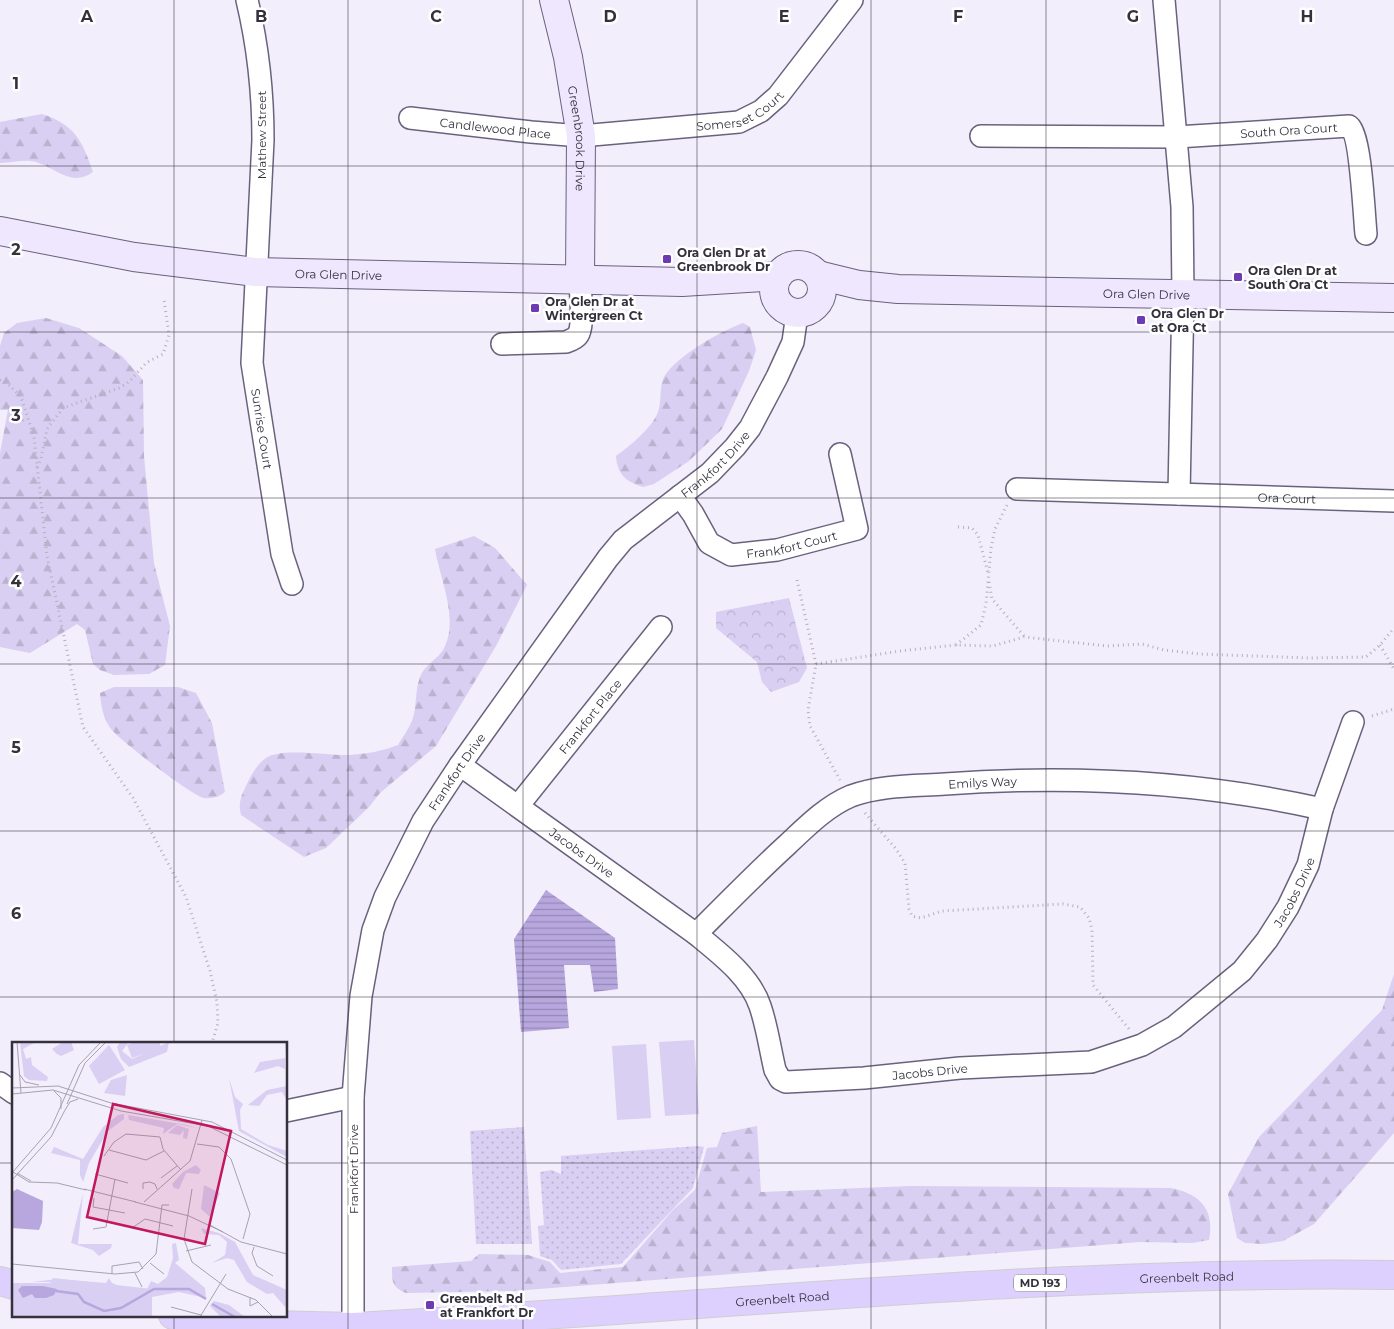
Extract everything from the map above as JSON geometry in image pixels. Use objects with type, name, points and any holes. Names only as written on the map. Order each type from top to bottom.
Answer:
[{"type":"main road","name":"Greenbelt Road","points":[[182,1316],[268,1325],[353,1328],[905,1289],[1233,1274],[1394,1274]]},
{"type":"street","name":"Mathew Street","points":[[247,0],[260,68],[263,106],[256,272]]},
{"type":"street","name":"Greenbrook Drive","points":[[554,0],[568,57],[581,136],[580,280]]},
{"type":"street","name":"Somerset Court","points":[[581,136],[706,126],[739,122],[751,116],[778,96],[852,0]]},
{"type":"street","points":[[1164,0],[1181,178],[1183,295],[1179,494]]},
{"type":"street","name":"Candlewood Place","points":[[410,118],[581,136]]},
{"type":"street","name":"South Ora Court","points":[[981,136],[1177,138],[1349,126],[1355,132],[1358,147],[1366,234]]},
{"type":"street","name":"Ora Glen Drive","points":[[0,231],[134,258],[256,272],[682,282],[783,296],[783,270],[798,265],[813,270],[819,288],[858,285],[898,290],[1394,298]]},
{"type":"street","name":"Sunrise Court","points":[[256,272],[252,363],[282,554],[292,584]]},
{"type":"street","points":[[502,344],[566,342],[575,339],[579,333],[580,323],[580,280]]},
{"type":"street","points":[[783,296],[811,310],[819,288]]},
{"type":"street","name":"Frankfort Drive","points":[[353,1328],[353,1098],[361,996],[373,930],[385,897],[405,852],[460,765],[608,558],[623,540],[710,473],[750,428],[793,342],[783,296]]},
{"type":"street","name":"Frankfort Court","points":[[680,496],[693,514],[709,543],[717,549],[731,555],[777,550],[856,529],[840,454]]},
{"type":"street","name":"Ora Court","points":[[1017,489],[1394,501]]},
{"type":"street","name":"Frankfort Place","points":[[518,806],[661,627]]},
{"type":"street","name":"Jacobs Drive","points":[[460,765],[696,934],[722,955],[751,988],[759,1004],[775,1070],[780,1079],[786,1082],[864,1078],[960,1068],[1091,1062],[1142,1045],[1174,1027],[1242,971],[1268,940],[1288,907],[1308,865],[1322,808],[1353,722]]},
{"type":"street","name":"Emilys Way","points":[[696,934],[809,824],[850,797],[875,789],[988,781],[1092,781],[1182,786],[1245,793],[1322,808]]},
{"type":"street","points":[[0,1084],[12,1092]]},
{"type":"street","points":[[288,1111],[353,1098]]},
{"type":"path","points":[[36,467],[41,459],[47,429],[63,408],[119,388],[129,382],[146,363],[163,354],[169,335],[164,300]]},
{"type":"path","points":[[0,380],[8,384],[21,397],[34,437],[47,556],[83,726],[133,798],[186,897],[210,971],[217,1002],[218,1023],[212,1042]]},
{"type":"path","points":[[956,645],[981,625],[986,604],[995,529],[1017,489]]},
{"type":"path","points":[[958,527],[972,528],[978,535],[992,599],[1024,636]]},
{"type":"path","points":[[797,580],[816,664],[808,710],[810,726],[850,797],[896,848],[905,863],[909,909],[912,916],[921,918],[942,910],[1063,904],[1080,907],[1089,918],[1092,930],[1093,985],[1142,1045]]},
{"type":"path","points":[[816,664],[900,651],[956,645],[993,646],[1024,636],[1107,646],[1142,644],[1164,650],[1199,654],[1310,658],[1366,657],[1380,645],[1394,628]]},
{"type":"path","points":[[1380,645],[1393,667]]},
{"type":"green space","points":[[42,114],[62,123],[76,135],[81,142],[93,172],[85,177],[77,178],[69,177],[31,161],[0,163],[0,122]]},
{"type":"green space","points":[[46,318],[79,328],[122,356],[143,380],[144,456],[154,563],[170,626],[165,665],[149,674],[114,675],[100,670],[93,664],[85,630],[77,624],[30,653],[0,647],[0,453],[8,410],[0,410],[0,346],[4,333],[17,323]]},
{"type":"green space","points":[[743,323],[750,327],[756,350],[749,371],[722,429],[689,461],[654,484],[643,487],[627,480],[618,468],[616,456],[640,436],[655,418],[659,408],[664,377],[688,353],[723,332]]},
{"type":"green space","points":[[474,536],[495,548],[527,585],[496,646],[436,746],[380,793],[369,807],[326,848],[304,857],[241,815],[240,804],[244,790],[254,771],[266,758],[294,752],[355,755],[380,751],[398,745],[413,718],[420,678],[424,670],[443,650],[448,638],[450,626],[449,613],[435,549]]},
{"type":"green space","points":[[789,598],[807,668],[799,682],[771,692],[762,682],[757,662],[716,628],[716,612]]},
{"type":"green space","points":[[114,687],[178,687],[196,693],[212,723],[225,792],[210,798],[197,795],[157,767],[117,735],[108,725],[104,716],[100,693]]},
{"type":"green space","points":[[1394,974],[1394,1133],[1314,1224],[1283,1241],[1264,1244],[1245,1243],[1237,1238],[1228,1194],[1259,1137],[1382,1010]]},
{"type":"green space","points":[[694,1040],[699,1114],[665,1116],[659,1042]]},
{"type":"green space","points":[[646,1044],[651,1118],[617,1120],[612,1046]]},
{"type":"green space","points":[[757,1126],[761,1192],[910,1186],[1171,1188],[1190,1194],[1203,1205],[1210,1220],[1209,1240],[1192,1243],[1140,1242],[513,1291],[406,1293],[395,1286],[392,1277],[392,1267],[471,1261],[479,1254],[528,1255],[550,1262],[560,1273],[623,1267],[673,1210],[695,1190],[707,1148],[717,1147],[722,1133]]},
{"type":"green space","points":[[524,1127],[532,1244],[476,1244],[470,1131]]},
{"type":"green space","points":[[704,1147],[693,1188],[621,1264],[561,1270],[552,1260],[540,1256],[538,1226],[544,1225],[540,1172],[552,1170],[561,1174],[561,1156]]},
{"type":"shaded area","points":[[546,890],[615,938],[618,989],[594,992],[590,965],[564,965],[569,1028],[521,1032],[514,939]]},
{"type":"place","name":"Ora Glen Dr at Greenbrook Dr","points":[[667,259]]},
{"type":"place","name":"Ora Glen Dr at South Ora Ct","points":[[1238,277]]},
{"type":"place","name":"Ora Glen Dr at Wintergreen Ct","points":[[535,308]]},
{"type":"place","name":"Ora Glen Dr at Ora Ct","points":[[1141,320]]},
{"type":"place","name":"Greenbelt Rd at Frankfort Dr","points":[[430,1305]]}]
